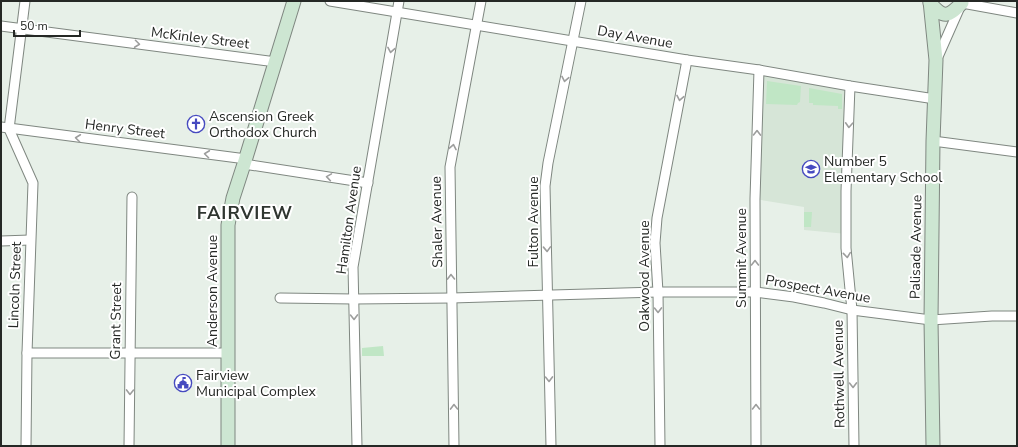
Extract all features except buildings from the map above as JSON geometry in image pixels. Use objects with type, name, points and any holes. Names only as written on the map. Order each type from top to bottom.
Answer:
[{"type":"main road","name":"Anderson Avenue","points":[[228,446],[228,225],[233,198],[294,1]]},
{"type":"main road","points":[[930,2],[939,13],[943,14],[952,13],[963,2]]},
{"type":"main road","name":"Palisade Avenue","points":[[930,2],[936,60],[933,141],[931,320],[933,446]]},
{"type":"street","points":[[5,128],[22,29],[25,1]]},
{"type":"street","name":"Day Avenue","points":[[330,1],[935,99]]},
{"type":"street","name":"Hamilton Avenue","points":[[357,446],[353,267],[399,1]]},
{"type":"street","name":"Shaler Avenue","points":[[454,446],[450,167],[481,1]]},
{"type":"street","name":"Fulton Avenue","points":[[550,446],[545,186],[548,163],[581,1]]},
{"type":"street","points":[[936,60],[963,2],[1017,12]]},
{"type":"street","name":"McKinley Street","points":[[1,26],[276,62]]},
{"type":"street","name":"Oakwood Avenue","points":[[660,446],[658,292],[655,242],[657,218],[687,60]]},
{"type":"street","name":"Summit Avenue","points":[[756,446],[754,199],[759,70]]},
{"type":"street","name":"Rothwell Avenue","points":[[850,86],[846,191],[846,248],[852,310],[854,446]]},
{"type":"street","name":"Henry Street","points":[[5,128],[245,162],[368,183]]},
{"type":"street","name":"Lincoln Street","points":[[5,128],[33,183],[30,240],[26,446]]},
{"type":"street","points":[[933,141],[1017,152]]},
{"type":"street","name":"Grant Street","points":[[129,446],[132,197]]},
{"type":"street","points":[[1,241],[30,240]]},
{"type":"street","name":"Prospect Avenue","points":[[280,298],[452,298],[548,294],[755,292],[794,297],[852,310],[931,320],[1017,316]]},
{"type":"street","points":[[27,353],[228,353]]},
{"type":"shaded area","points":[[759,70],[850,86],[847,234],[804,230],[804,207],[755,199]]},
{"type":"green space","points":[[767,81],[801,86],[800,102],[797,105],[766,104]]},
{"type":"green space","points":[[809,88],[842,94],[842,109],[838,109],[838,106],[813,105],[813,103],[809,103]]},
{"type":"green space","points":[[804,212],[812,212],[811,227],[804,227]]},
{"type":"green space","points":[[383,346],[384,356],[362,356],[362,348]]},
{"type":"place","name":"Ascension Greek Orthodox Church","points":[[196,124]]},
{"type":"place","name":"Number 5 Elementary School","points":[[811,169]]},
{"type":"place","name":"Fairview Municipal Complex","points":[[183,383]]},
{"type":"district","name":"FAIRVIEW","points":[[245,213]]}]
